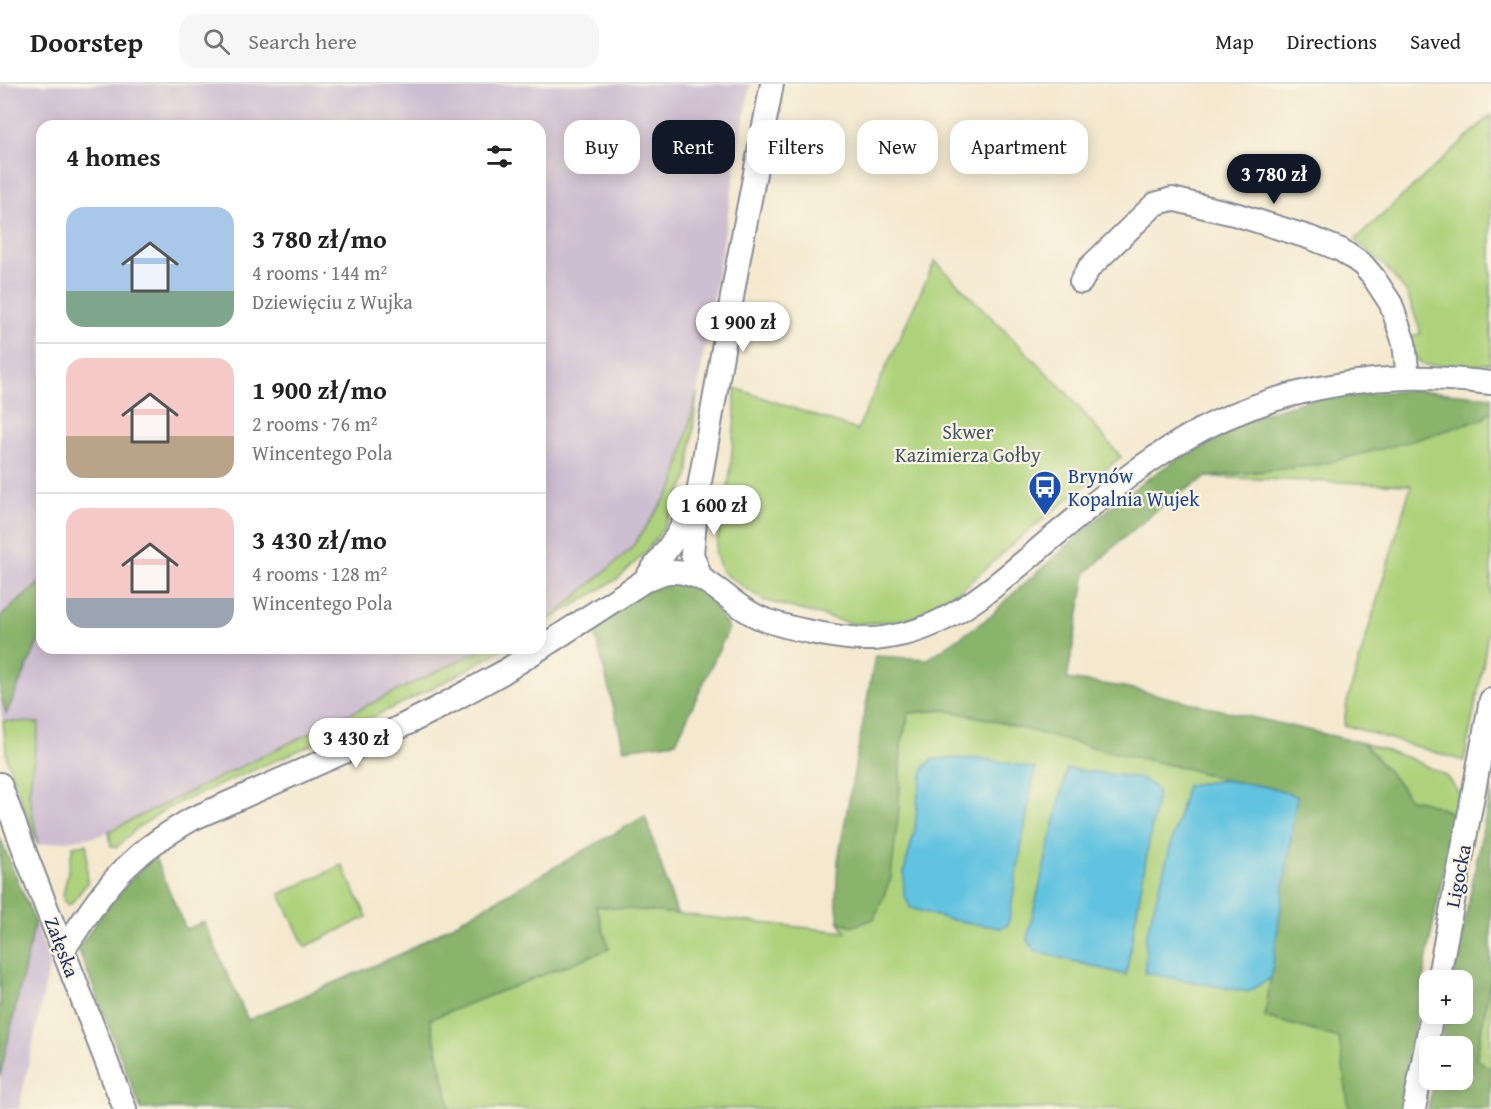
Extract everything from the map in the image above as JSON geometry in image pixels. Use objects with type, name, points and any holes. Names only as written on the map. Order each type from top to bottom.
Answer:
[{"type":"street","points":[[701,578],[692,554],[697,499],[772,84]]},
{"type":"street","points":[[1081,282],[1089,268],[1155,204],[1172,200],[1238,215],[1341,250],[1363,265],[1391,304],[1404,343],[1408,377]]},
{"type":"street","points":[[546,645],[644,581],[668,572],[687,573],[701,578],[744,610],[758,617],[800,629],[869,639],[908,633],[940,620],[991,588],[1146,464],[1181,441],[1244,410],[1313,390],[1362,381],[1408,377],[1491,383]]},
{"type":"street","points":[[644,581],[676,537],[697,499]]},
{"type":"street","points":[[63,950],[113,882],[162,836],[192,819],[394,730],[502,674],[533,654]]},
{"type":"street","name":"Ligocka","points":[[1440,970],[1491,700]]},
{"type":"street","name":"Załęska","points":[[0,784],[125,1109]]},
{"type":"street","points":[[1414,1109],[1430,1024]]},
{"type":"shaded area","points":[[0,84],[750,84],[735,171],[735,120],[652,120],[652,174],[735,174],[697,393],[674,486],[630,550],[554,615],[546,618],[546,120],[36,120],[36,654],[473,654],[101,835],[38,845],[29,793],[39,723],[3,721],[0,711]]},
{"type":"shaded area","points":[[35,922],[50,963],[19,1109],[0,1109],[0,1076]]},
{"type":"green space","points":[[1491,115],[1491,363],[1470,366],[1425,365],[1415,357],[1411,346],[1409,337],[1421,333],[1407,293],[1385,266],[1355,240]]},
{"type":"green space","name":"Skwer Kazimierza Gołby","points":[[935,261],[1065,391],[1121,457],[1021,537],[965,587],[909,620],[854,624],[763,600],[722,572],[715,553],[730,474],[735,388],[857,430]]},
{"type":"green space","points":[[1413,390],[1491,397],[1491,411],[1483,419],[1412,441],[1318,465],[1207,477],[1170,499],[1086,573],[1067,679],[1124,687],[1363,743],[1400,785],[1409,799],[1422,801],[1455,814],[1425,970],[1419,970],[1419,1004],[1401,1109],[1349,1109],[1339,1038],[1265,1017],[1296,796],[1267,787],[1225,780],[1189,769],[1111,752],[983,718],[945,710],[909,713],[901,744],[899,807],[891,878],[874,919],[854,926],[839,922],[836,899],[838,860],[875,656],[928,659],[991,616],[1111,507],[1201,443],[1270,411],[1321,397]]},
{"type":"green space","points":[[697,393],[688,477],[663,529],[646,552],[619,578],[546,622],[546,618],[554,615],[630,550],[674,486]]},
{"type":"green space","points":[[1491,411],[1491,610],[1483,666],[1464,761],[1344,725],[1347,702],[1411,485],[1207,477],[1318,465],[1483,419]]},
{"type":"green space","points":[[681,582],[705,593],[729,628],[676,742],[624,749],[594,630],[647,586]]},
{"type":"green space","points":[[36,586],[36,646],[6,714],[0,693],[0,617]]},
{"type":"green space","points":[[473,654],[493,654],[380,714],[166,809],[136,829],[116,848],[111,846],[109,831]]},
{"type":"green space","points":[[945,710],[1297,796],[1265,1017],[1340,1038],[1349,1109],[450,1109],[430,1019],[609,949],[595,905],[846,932],[839,922],[854,926],[895,839],[899,807],[901,744],[909,713]]},
{"type":"green space","points":[[3,721],[39,723],[29,793],[38,845],[7,760]]},
{"type":"green space","points":[[1363,743],[1409,758],[1445,775],[1459,792],[1455,814],[1422,801],[1409,799],[1400,785]]},
{"type":"green space","points":[[1491,788],[1491,977],[1476,1059],[1491,1069],[1491,1109],[1428,1109],[1432,1090],[1473,1090],[1473,1036],[1442,1036],[1445,1024],[1473,1024],[1473,970],[1455,970]]},
{"type":"green space","points":[[645,816],[677,914],[596,906],[609,949],[430,1019],[450,1109],[141,1109],[78,948],[116,895],[154,856],[186,929],[204,922],[248,1020],[403,953]]},
{"type":"green space","points":[[0,838],[35,922],[0,1076]]},
{"type":"green space","points":[[87,844],[87,883],[68,905],[63,900],[63,896],[73,846]]},
{"type":"green space","points":[[342,865],[367,917],[305,947],[280,894]]},
{"type":"green space","points":[[1491,977],[1491,1069],[1476,1059]]},
{"type":"water","points":[[978,758],[1035,768],[1008,925],[1000,928],[947,919],[911,908],[904,895],[904,871],[915,829],[918,794],[924,768],[933,759]]},
{"type":"water","points":[[1067,769],[1141,778],[1158,790],[1126,975],[1035,951],[1027,939]]},
{"type":"water","points":[[1225,780],[1267,787],[1297,796],[1271,978],[1248,992],[1145,973],[1146,936],[1187,785]]},
{"type":"place","name":"Brynów Kopalnia Wujek","points":[[1045,516]]}]
